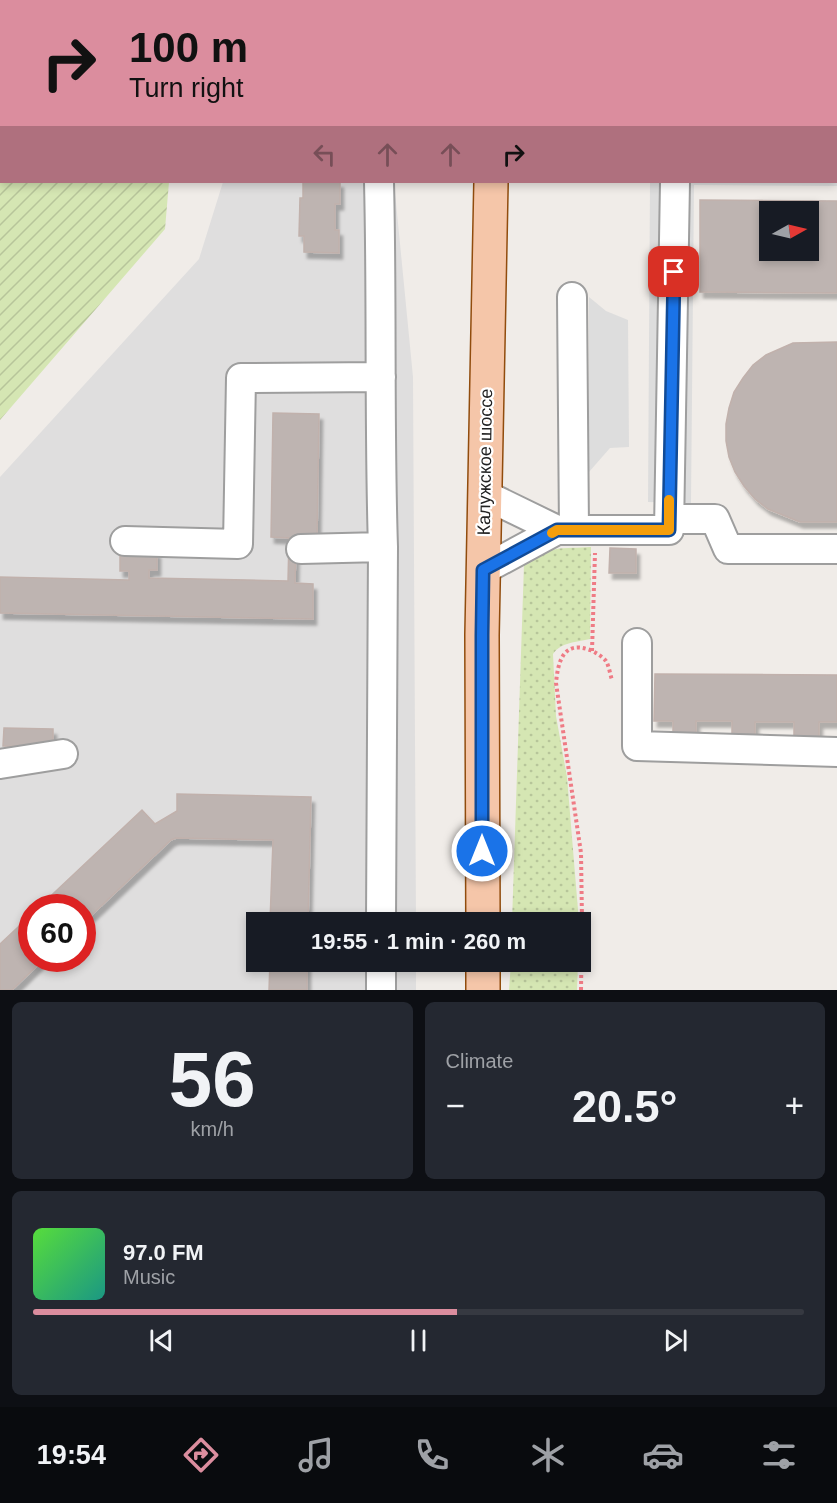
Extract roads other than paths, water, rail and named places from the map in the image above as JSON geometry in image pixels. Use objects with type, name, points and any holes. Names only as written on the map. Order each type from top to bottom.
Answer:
[{"type":"main road","name":"Калужское шоссе","points":[[483,912],[482,635],[491,183]]},
{"type":"main road","points":[[483,972],[483,990]]},
{"type":"street","points":[[379,183],[383,548],[381,912]]},
{"type":"street","points":[[485,495],[576,530],[669,530],[675,183]]},
{"type":"street","points":[[572,297],[576,530]]},
{"type":"street","points":[[125,541],[238,544],[241,378],[381,377]]},
{"type":"street","points":[[669,519],[715,519],[728,549],[837,549]]},
{"type":"street","points":[[483,570],[576,530]]},
{"type":"street","points":[[301,549],[383,548]]},
{"type":"street","points":[[637,643],[637,746],[837,752]]},
{"type":"street","points":[[0,764],[63,754]]},
{"type":"street","points":[[381,972],[381,990]]}]
